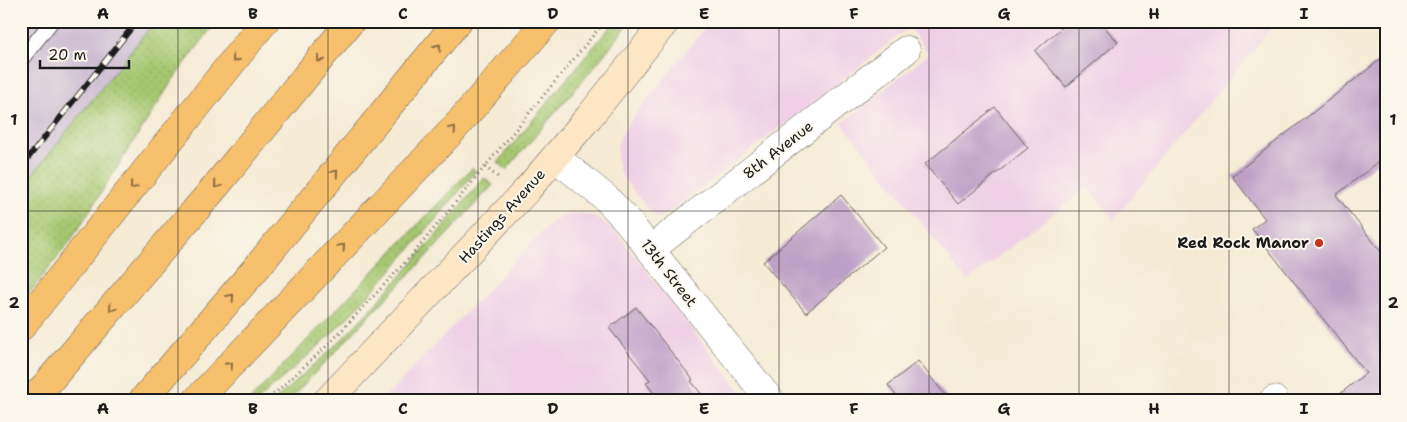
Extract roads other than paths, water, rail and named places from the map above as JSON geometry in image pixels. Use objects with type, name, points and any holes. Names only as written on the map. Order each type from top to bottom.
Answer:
[{"type":"highway","points":[[21,326],[265,21]]},
{"type":"highway","points":[[32,401],[216,186],[351,21]]},
{"type":"highway","points":[[142,401],[258,266],[458,21]]},
{"type":"highway","points":[[196,401],[452,131],[547,21]]},
{"type":"street","name":"Hastings Avenue","points":[[327,401],[488,233],[589,117],[666,21]]},
{"type":"street","name":"8th Avenue","points":[[650,249],[906,50]]},
{"type":"street","name":"13th Street","points":[[555,157],[614,206],[771,401]]},
{"type":"lane","points":[[21,60],[52,21]]},
{"type":"railway","points":[[21,167],[137,21]]},
{"type":"place","name":"Red Rock Manor","points":[[1319,243]]}]
